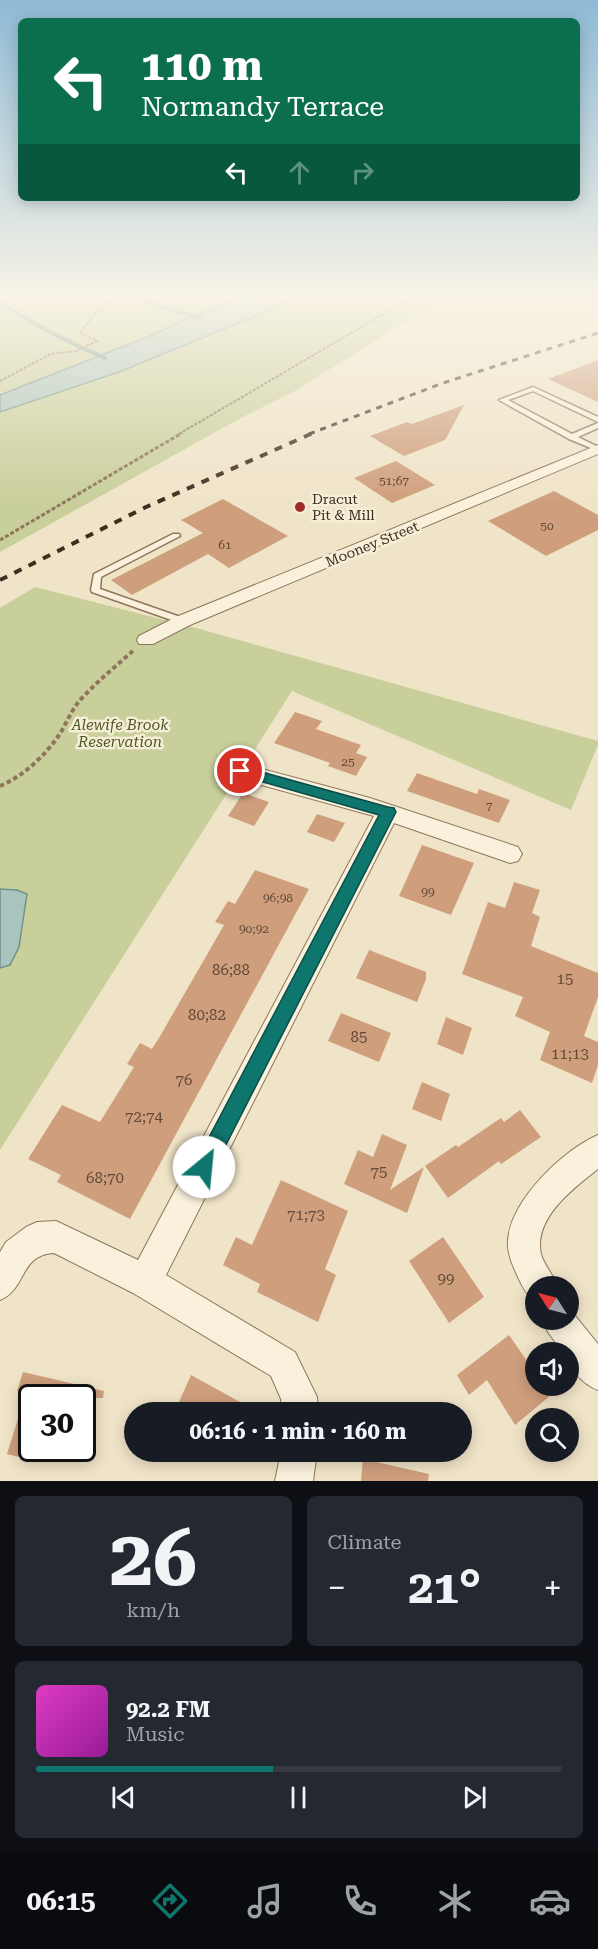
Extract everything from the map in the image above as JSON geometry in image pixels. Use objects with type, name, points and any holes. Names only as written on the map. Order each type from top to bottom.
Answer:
[{"type":"street","name":"Mooney Street","points":[[146,640],[183,621],[597,449]]},
{"type":"street","points":[[240,771],[388,812],[510,854]]},
{"type":"street","points":[[145,1281],[388,812]]},
{"type":"street","points":[[536,1276],[525,1256],[524,1240],[533,1212],[569,1171],[598,1150]]},
{"type":"street","points":[[0,1284],[17,1253],[37,1238],[56,1237],[145,1281],[283,1364],[299,1402]]},
{"type":"street","points":[[567,1330],[598,1373]]},
{"type":"street","points":[[294,1481],[297,1462]]},
{"type":"lane","points":[[597,449],[502,400],[533,389],[598,420]]},
{"type":"lane","points":[[572,437],[598,425]]},
{"type":"lane","points":[[176,536],[97,576],[94,590],[183,621]]},
{"type":"path","points":[[0,381],[32,364]]},
{"type":"path","points":[[0,540],[299,364]]},
{"type":"path","points":[[0,786],[15,780],[26,772],[60,734],[82,697],[146,640]]},
{"type":"green space","points":[[0,364],[338,364],[295,391],[239,419],[0,552]]},
{"type":"green space","name":"Alewife Brook Reservation","points":[[35,587],[196,628],[598,741],[598,745],[571,810],[292,691],[0,1150],[0,608]]},
{"type":"water","points":[[79,364],[138,364],[0,412],[0,395]]},
{"type":"water","points":[[0,889],[17,890],[27,894],[19,947],[10,965],[0,968]]},
{"type":"building","points":[[587,364],[598,364],[598,402],[548,379]]},
{"type":"building","points":[[464,405],[445,440],[404,456],[370,436],[407,422],[412,424]]},
{"type":"building","points":[[396,461],[435,485],[392,503],[354,478]]},
{"type":"building","points":[[554,491],[598,515],[598,530],[546,556],[488,521]]},
{"type":"building","points":[[223,499],[288,536],[229,568],[208,554],[132,595],[111,580],[203,533],[181,520]]},
{"type":"building","points":[[295,712],[322,721],[316,729],[361,745],[356,753],[367,757],[356,776],[328,766],[330,763],[274,743]]},
{"type":"building","points":[[417,773],[477,794],[479,789],[510,800],[499,823],[407,791]]},
{"type":"building","points":[[243,793],[269,802],[254,826],[228,816]]},
{"type":"building","points":[[317,814],[345,823],[334,842],[307,832]]},
{"type":"building","points":[[422,845],[474,863],[451,915],[399,896]]},
{"type":"building","points":[[255,870],[309,889],[130,1219],[57,1182],[61,1175],[28,1159],[62,1105],[100,1122],[134,1067],[127,1064],[140,1043],[152,1049],[224,925],[215,922],[228,901],[235,904]]},
{"type":"building","points":[[514,882],[540,890],[532,913],[540,917],[531,946],[598,973],[598,997],[584,1036],[598,1042],[598,1065],[592,1083],[540,1060],[550,1032],[515,1016],[523,997],[462,974],[488,902],[505,908]]},
{"type":"building","points":[[369,950],[426,972],[426,979],[417,1002],[356,978]]},
{"type":"building","points":[[341,1013],[391,1033],[379,1062],[328,1041]]},
{"type":"building","points":[[446,1017],[472,1028],[463,1055],[437,1044]]},
{"type":"building","points":[[422,1082],[450,1094],[441,1121],[412,1109]]},
{"type":"building","points":[[520,1110],[541,1137],[501,1164],[499,1161],[448,1198],[425,1166],[501,1118],[504,1122]]},
{"type":"building","points":[[382,1134],[407,1145],[390,1190],[424,1167],[407,1213],[344,1184],[358,1150],[373,1157]]},
{"type":"building","points":[[281,1180],[348,1211],[325,1269],[336,1275],[318,1322],[257,1292],[260,1284],[223,1265],[236,1237],[252,1245]]},
{"type":"building","points":[[443,1237],[484,1297],[449,1323],[409,1261]]},
{"type":"building","points":[[509,1335],[525,1358],[525,1396],[550,1396],[535,1408],[525,1408],[525,1417],[515,1425],[487,1380],[469,1395],[457,1375]]},
{"type":"building","points":[[23,1372],[74,1384],[19,1384]]},
{"type":"building","points":[[191,1375],[240,1402],[179,1402]]},
{"type":"building","points":[[96,1389],[104,1391],[103,1398],[96,1398]]},
{"type":"building","points":[[18,1419],[18,1457],[7,1454]]},
{"type":"building","points":[[363,1462],[376,1462],[429,1474],[428,1481],[361,1481]]},
{"type":"railway","points":[[309,434],[443,383],[502,364]]},
{"type":"railway","points":[[0,580],[146,507],[313,433]]},
{"type":"place","name":"Dracut Pit & Mill","points":[[300,507]]},
{"type":"route","points":[[204,1167],[388,812],[240,771]]}]
